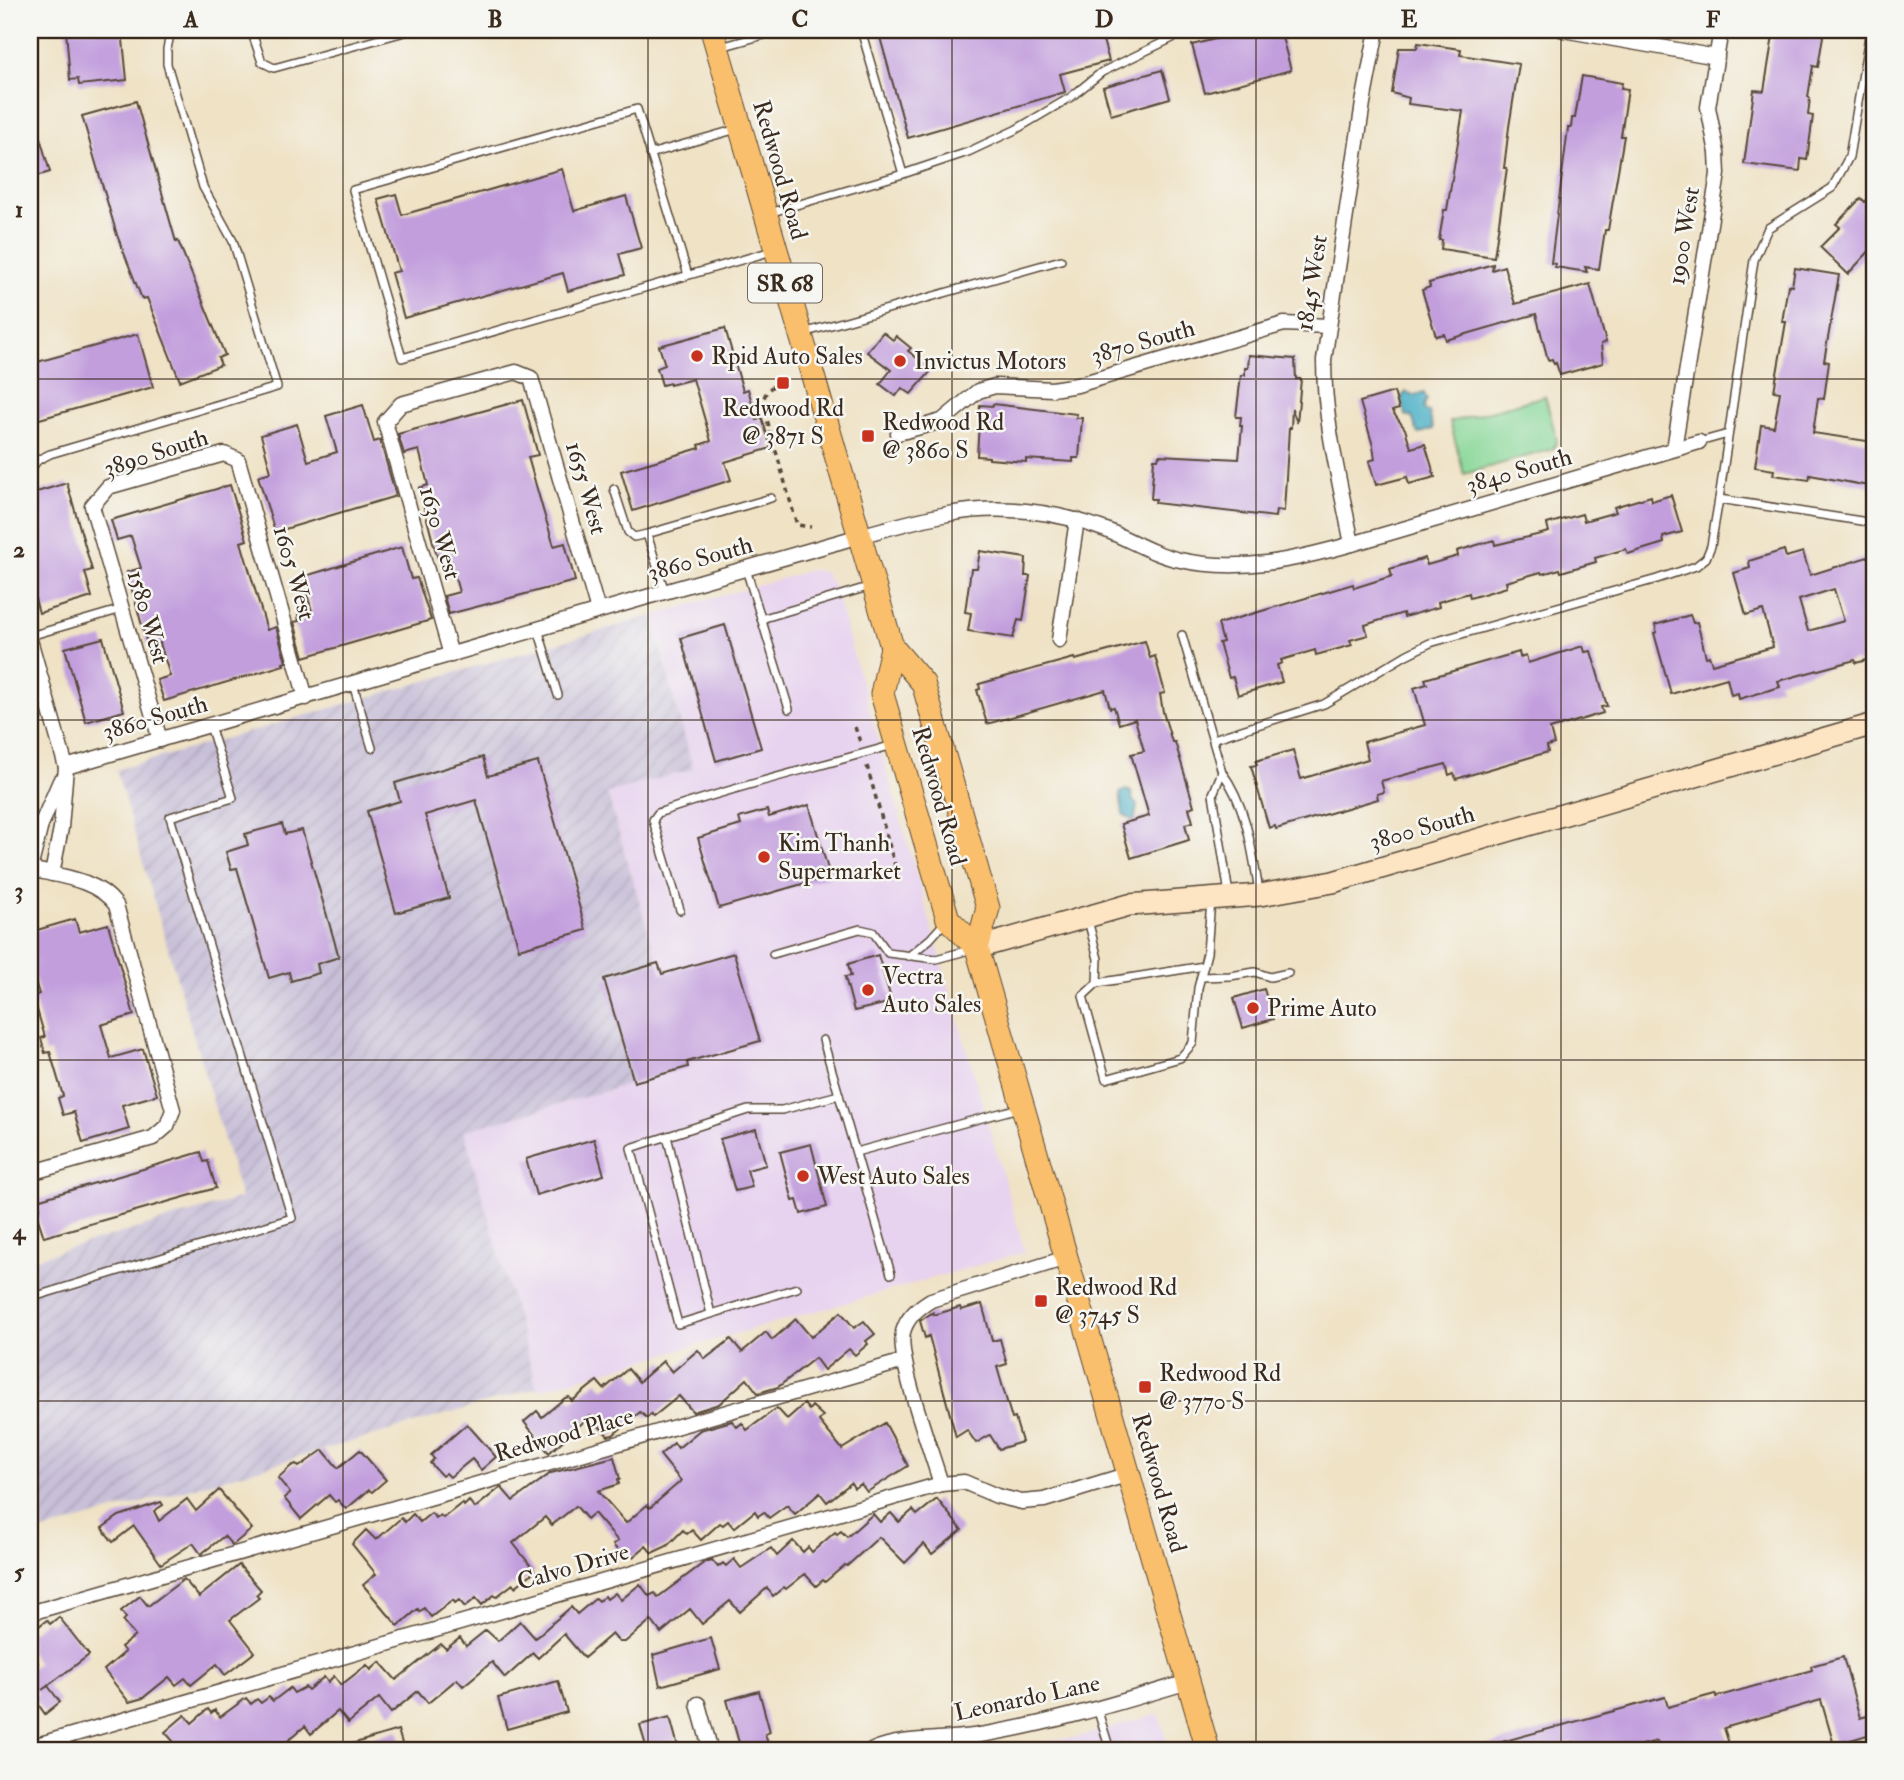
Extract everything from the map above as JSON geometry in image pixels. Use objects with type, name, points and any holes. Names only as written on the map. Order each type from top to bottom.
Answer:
[{"type":"main road","name":"Redwood Road","points":[[714,39],[891,647],[923,683],[988,908],[977,948]]},
{"type":"main road","name":"Redwood Road","points":[[891,647],[882,694],[948,919],[977,948],[1208,1750]]},
{"type":"street","name":"1845 West","points":[[1352,544],[1329,431],[1324,397],[1324,360],[1363,103],[1377,30]]},
{"type":"street","points":[[1563,30],[1717,57]]},
{"type":"street","name":"1900 West","points":[[1674,449],[1718,174],[1717,153],[1708,107],[1721,30]]},
{"type":"street","name":"3870 South","points":[[898,433],[942,421],[978,391],[995,386],[1032,389],[1065,387],[1284,324],[1328,326]]},
{"type":"street","name":"1655 West","points":[[385,422],[401,404],[516,372],[531,378],[598,611]]},
{"type":"street","name":"1630 West","points":[[385,422],[451,655]]},
{"type":"street","name":"3840 South","points":[[1352,544],[1699,442]]},
{"type":"street","name":"3890 South","points":[[92,506],[108,488],[224,454],[238,460]]},
{"type":"street","name":"1605 West","points":[[238,460],[306,698]]},
{"type":"street","name":"1580 West","points":[[92,506],[160,740]]},
{"type":"street","name":"3860 South","points":[[66,767],[598,611],[950,513],[996,509],[1042,513],[1077,520],[1179,560],[1219,565],[1258,566],[1352,544]]},
{"type":"street","points":[[1059,640],[1077,520]]},
{"type":"street","points":[[30,638],[36,687],[66,767],[61,828],[52,874]]},
{"type":"street","name":"3800 South","points":[[977,948],[1129,905],[1260,895],[1333,882],[1874,724]]},
{"type":"street","points":[[30,1173],[153,1138],[161,1133],[172,1118],[172,1101],[116,905],[108,894],[98,887],[30,869],[41,825],[66,767]]},
{"type":"street","points":[[941,1484],[904,1362],[903,1334],[908,1320],[918,1308],[954,1292],[1066,1258]]},
{"type":"street","name":"Redwood Place","points":[[30,1613],[904,1362]]},
{"type":"street","name":"Calvo Drive","points":[[30,1747],[941,1484],[964,1482],[996,1496],[1022,1502],[1044,1500],[1129,1474]]},
{"type":"street","name":"Leonardo Lane","points":[[873,1750],[888,1744],[973,1736],[1097,1708],[1188,1682]]},
{"type":"street","points":[[698,1704],[709,1744],[708,1750]]},
{"type":"lane","points":[[30,470],[38,460],[50,454],[276,387],[233,241],[203,187],[167,64],[171,30]]},
{"type":"lane","points":[[251,30],[262,62],[274,68],[394,32],[412,30]]},
{"type":"lane","points":[[714,39],[781,30]]},
{"type":"lane","points":[[860,30],[903,174]]},
{"type":"lane","points":[[765,215],[968,152],[1015,130],[1072,97],[1102,72],[1189,30]]},
{"type":"lane","points":[[1213,739],[1324,704],[1406,654],[1430,643],[1644,583],[1696,566],[1706,558],[1711,546],[1719,499],[1754,260],[1768,228],[1832,188],[1849,157],[1870,30]]},
{"type":"lane","points":[[688,275],[637,109],[353,190],[402,358],[776,250]]},
{"type":"lane","points":[[650,154],[740,128]]},
{"type":"lane","points":[[800,334],[1061,260]]},
{"type":"lane","points":[[1699,442],[1728,434]]},
{"type":"lane","points":[[614,489],[628,532],[634,537],[771,498]]},
{"type":"lane","points":[[1719,499],[1874,523]]},
{"type":"lane","points":[[647,534],[665,592]]},
{"type":"lane","points":[[746,569],[789,709]]},
{"type":"lane","points":[[761,619],[873,586]]},
{"type":"lane","points":[[30,638],[122,609]]},
{"type":"lane","points":[[538,629],[558,695]]},
{"type":"lane","points":[[1182,635],[1223,772],[1234,788],[1250,835],[1260,895]]},
{"type":"lane","points":[[353,684],[372,748]]},
{"type":"lane","points":[[30,1298],[292,1219],[170,817],[233,798],[210,725]]},
{"type":"lane","points":[[680,910],[653,820],[658,813],[721,791],[897,744]]},
{"type":"lane","points":[[1204,966],[1097,982],[1083,996],[1106,1079],[1181,1058],[1193,1043],[1201,976],[1204,966],[1220,899],[1213,794],[1223,772]]},
{"type":"lane","points":[[1087,917],[1098,958],[1097,982]]},
{"type":"lane","points":[[909,956],[930,939],[948,919]]},
{"type":"lane","points":[[773,954],[860,929],[873,932],[888,953],[936,959],[977,948]]},
{"type":"lane","points":[[1201,976],[1230,976],[1255,972],[1270,977],[1288,973]]},
{"type":"lane","points":[[823,1040],[891,1274]]},
{"type":"lane","points":[[797,1288],[678,1324],[631,1148],[748,1110],[782,1110],[839,1095]]},
{"type":"lane","points":[[856,1152],[1023,1107]]},
{"type":"lane","points":[[667,1136],[711,1314]]},
{"type":"lane","points":[[1097,1708],[1109,1750]]},
{"type":"path","points":[[773,386],[767,391],[762,402],[797,525],[811,527]]},
{"type":"path","points":[[855,727],[899,880]]},
{"type":"shaded area","points":[[811,570],[824,572],[834,587],[1025,1252],[538,1390],[464,1131],[689,1067],[607,792],[693,769],[652,616]]},
{"type":"shaded area","points":[[652,616],[693,769],[607,793],[689,1067],[464,1131],[537,1388],[30,1535],[30,1260],[241,1198],[116,770]]},
{"type":"shaded area","points":[[1159,1714],[1169,1750],[985,1750],[1079,1737]]},
{"type":"green space","points":[[1545,396],[1557,441],[1553,449],[1464,474],[1450,422]]},
{"type":"water","points":[[1406,392],[1414,396],[1424,393],[1427,400],[1425,411],[1429,412],[1433,429],[1418,434],[1412,417],[1406,416],[1401,398]]},
{"type":"water","points":[[1126,790],[1131,792],[1137,805],[1135,819],[1132,820],[1123,814],[1120,793]]},
{"type":"building","points":[[66,30],[122,30],[127,80],[79,85],[78,79],[70,80]]},
{"type":"building","points":[[878,30],[1100,30],[1109,61],[1060,74],[1065,92],[908,138]]},
{"type":"building","points":[[1250,30],[1280,30],[1291,70],[1205,93],[1192,45]]},
{"type":"building","points":[[1774,30],[1824,30],[1818,67],[1813,66],[1808,97],[1808,115],[1813,116],[1807,160],[1801,159],[1800,171],[1744,164],[1754,90],[1764,91]]},
{"type":"building","points":[[1418,43],[1461,49],[1460,55],[1519,64],[1494,257],[1441,249],[1442,240],[1439,240],[1444,210],[1447,210],[1463,111],[1408,104],[1409,98],[1392,93],[1399,48],[1417,48]]},
{"type":"building","points":[[1162,70],[1170,98],[1111,115],[1103,87]]},
{"type":"building","points":[[1582,76],[1622,83],[1621,88],[1628,89],[1621,136],[1624,136],[1608,230],[1605,230],[1599,269],[1585,267],[1587,272],[1555,267],[1555,264],[1551,263],[1568,128],[1571,128],[1572,118],[1575,118]]},
{"type":"building","points":[[136,101],[176,242],[178,241],[225,355],[218,358],[221,365],[180,381],[147,298],[142,299],[117,235],[82,116]]},
{"type":"building","points":[[34,117],[50,172],[30,178],[30,118]]},
{"type":"building","points":[[562,169],[574,211],[626,196],[641,248],[619,254],[625,275],[568,291],[563,273],[404,318],[391,273],[399,271],[378,199],[396,194],[402,215]]},
{"type":"building","points":[[1874,193],[1874,246],[1848,274],[1820,247],[1840,227],[1836,224],[1861,198],[1865,202]]},
{"type":"building","points":[[1493,264],[1492,270],[1504,266],[1515,304],[1590,284],[1606,342],[1601,344],[1603,363],[1560,375],[1556,363],[1554,364],[1552,359],[1548,360],[1536,314],[1446,340],[1444,334],[1436,336],[1422,290],[1430,287],[1429,283]]},
{"type":"building","points":[[1795,268],[1839,275],[1824,361],[1829,362],[1824,399],[1818,398],[1813,433],[1874,442],[1874,487],[1810,475],[1809,480],[1773,475],[1774,470],[1755,467],[1761,425],[1774,427],[1780,392],[1774,391],[1786,322],[1782,322],[1788,285],[1792,286]]},
{"type":"building","points":[[725,328],[743,391],[748,389],[757,420],[762,418],[771,448],[725,462],[731,480],[633,511],[621,471],[700,448],[699,445],[711,441],[693,379],[662,385],[657,368],[665,365],[659,346]]},
{"type":"building","name":"Invictus Motors","points":[[883,332],[893,340],[896,336],[911,348],[908,351],[932,370],[911,394],[902,388],[896,396],[880,384],[891,370],[867,352]]},
{"type":"building","points":[[138,334],[153,387],[36,420],[30,398],[30,364]]},
{"type":"building","points":[[1249,355],[1295,359],[1296,379],[1301,379],[1297,423],[1292,409],[1289,428],[1284,511],[1276,510],[1275,517],[1155,503],[1156,499],[1151,499],[1154,459],[1158,459],[1159,455],[1239,459],[1242,426],[1241,417],[1236,417],[1241,375],[1245,375],[1245,368],[1248,368]]},
{"type":"building","points":[[1394,392],[1399,409],[1392,411],[1405,429],[1411,448],[1425,444],[1435,477],[1409,484],[1407,477],[1376,485],[1369,461],[1375,459],[1373,446],[1360,402]]},
{"type":"building","points":[[523,400],[538,455],[528,457],[543,510],[554,546],[565,543],[575,581],[449,614],[444,596],[459,592],[449,556],[438,559],[433,542],[419,488],[428,485],[419,450],[404,454],[398,434]]},
{"type":"building","points":[[993,404],[1077,414],[1076,418],[1082,418],[1079,458],[1073,458],[1073,462],[1026,459],[1026,462],[977,456],[980,405]]},
{"type":"building","points":[[363,405],[374,442],[380,440],[396,496],[275,532],[258,476],[271,472],[261,435],[297,424],[308,461],[337,452],[326,416]]},
{"type":"building","points":[[67,483],[92,570],[85,572],[92,597],[39,613],[30,581],[30,494]]},
{"type":"building","points":[[230,485],[247,540],[241,542],[267,630],[276,627],[286,662],[284,665],[164,701],[157,680],[170,676],[160,643],[148,647],[127,572],[141,568],[131,536],[117,540],[111,520]]},
{"type":"building","points":[[1671,495],[1682,532],[1663,537],[1664,543],[1628,554],[1626,549],[1595,558],[1596,562],[1561,572],[1560,569],[1542,574],[1541,572],[1506,582],[1507,587],[1470,598],[1469,593],[1438,602],[1439,607],[1404,617],[1403,613],[1365,625],[1368,635],[1350,640],[1352,645],[1316,655],[1315,650],[1281,660],[1282,663],[1277,665],[1282,682],[1238,695],[1233,677],[1229,678],[1219,643],[1223,642],[1218,624],[1353,584],[1354,588],[1392,576],[1390,569],[1425,558],[1427,565],[1458,556],[1457,551],[1494,540],[1495,545],[1549,532],[1547,524],[1582,514],[1584,521],[1616,512],[1614,507],[1651,496],[1652,501]]},
{"type":"building","points":[[402,547],[411,579],[417,578],[431,620],[304,657],[294,622],[299,621],[298,615],[312,611],[302,577]]},
{"type":"building","points":[[1784,550],[1786,557],[1803,552],[1810,575],[1874,555],[1874,658],[1856,663],[1855,660],[1778,681],[1780,687],[1739,699],[1738,693],[1731,695],[1727,678],[1671,694],[1654,633],[1657,632],[1655,625],[1690,615],[1693,623],[1697,622],[1706,657],[1709,656],[1712,664],[1773,647],[1763,610],[1746,615],[1734,573],[1750,568],[1749,561]],"holes":[[[1834,589],[1844,621],[1808,631],[1799,600]]]},
{"type":"building","points":[[980,551],[1026,558],[1025,576],[1030,576],[1023,621],[1018,620],[1013,638],[968,631],[971,613],[965,612],[971,569],[977,569]]},
{"type":"building","points":[[725,625],[761,748],[716,761],[681,638]]},
{"type":"building","points":[[103,638],[124,711],[86,722],[65,648]]},
{"type":"building","points":[[1145,641],[1150,658],[1155,656],[1165,693],[1160,694],[1163,712],[1194,806],[1189,808],[1193,822],[1185,824],[1189,840],[1131,858],[1121,824],[1149,816],[1131,754],[1144,751],[1135,719],[1119,724],[1114,707],[1110,708],[1105,690],[987,724],[977,690],[980,689],[979,684]]},
{"type":"building","points":[[1583,646],[1585,652],[1591,651],[1607,706],[1601,707],[1603,713],[1550,729],[1554,744],[1547,746],[1548,752],[1456,779],[1454,773],[1449,775],[1446,764],[1381,781],[1384,792],[1377,794],[1378,799],[1276,829],[1275,826],[1269,828],[1251,766],[1257,765],[1256,761],[1293,750],[1301,779],[1368,759],[1364,742],[1425,725],[1414,688],[1427,684],[1425,679],[1519,652],[1520,657],[1526,655],[1528,663]]},
{"type":"building","points":[[483,757],[488,776],[538,762],[586,930],[519,949],[476,800],[425,815],[449,898],[396,913],[367,811],[400,801],[395,783]]},
{"type":"building","name":"Kim Thanh Supermarket","points":[[809,805],[830,876],[719,908],[698,838],[741,825],[739,818],[767,810],[769,817]]},
{"type":"building","points":[[282,824],[285,834],[302,830],[339,957],[317,964],[319,973],[291,981],[289,972],[269,978],[237,868],[231,869],[226,852],[248,845],[245,834]]},
{"type":"building","points":[[75,919],[79,932],[108,924],[134,1015],[101,1025],[111,1058],[143,1049],[157,1095],[122,1105],[129,1129],[83,1143],[74,1112],[63,1115],[58,1098],[63,1096],[50,1052],[45,1053],[41,1038],[45,1037],[33,996],[39,994],[30,964],[30,932]]},
{"type":"building","points":[[734,953],[760,1041],[687,1062],[688,1067],[634,1082],[604,979],[658,963],[662,974]]},
{"type":"building","name":"Vectra Auto Sales","points":[[878,955],[892,1002],[854,1011],[845,977],[851,976],[848,964]]},
{"type":"building","name":"Prime Auto","points":[[1264,989],[1273,1019],[1243,1028],[1234,998]]},
{"type":"building","points":[[756,1129],[766,1165],[747,1170],[752,1187],[735,1191],[720,1139]]},
{"type":"building","points":[[594,1139],[604,1175],[536,1195],[526,1159]]},
{"type":"building","name":"West Auto Sales","points":[[811,1144],[827,1207],[801,1214],[797,1200],[793,1201],[780,1152]]},
{"type":"building","points":[[201,1152],[204,1162],[208,1161],[216,1188],[44,1237],[35,1210],[40,1208],[37,1200]]},
{"type":"building","points":[[982,1304],[992,1341],[1000,1339],[1007,1364],[997,1367],[1012,1419],[1015,1418],[1022,1442],[999,1449],[990,1435],[976,1443],[967,1430],[956,1437],[929,1336],[925,1338],[920,1321],[933,1312],[934,1315]]},
{"type":"building","points":[[841,1312],[854,1328],[864,1321],[875,1334],[866,1341],[868,1344],[855,1355],[849,1349],[824,1370],[815,1358],[778,1387],[758,1393],[747,1379],[719,1404],[693,1412],[679,1396],[653,1417],[651,1414],[647,1418],[640,1412],[613,1435],[608,1436],[590,1416],[549,1453],[524,1422],[537,1411],[542,1417],[565,1398],[569,1397],[572,1401],[597,1381],[604,1389],[628,1369],[639,1382],[663,1361],[672,1372],[698,1350],[705,1359],[731,1339],[742,1352],[766,1332],[772,1340],[796,1319],[811,1337]]},
{"type":"building","points":[[804,1404],[809,1410],[812,1406],[823,1416],[819,1421],[842,1449],[885,1423],[908,1466],[867,1492],[861,1484],[854,1488],[851,1483],[827,1502],[820,1493],[795,1514],[787,1505],[769,1518],[764,1512],[758,1516],[755,1511],[734,1528],[728,1521],[723,1525],[720,1523],[701,1540],[692,1530],[687,1534],[683,1530],[667,1546],[652,1553],[646,1546],[633,1557],[628,1552],[623,1557],[613,1545],[618,1541],[594,1513],[587,1519],[576,1506],[552,1525],[545,1517],[513,1543],[535,1571],[515,1587],[513,1584],[482,1605],[476,1598],[465,1607],[459,1600],[455,1603],[453,1600],[431,1617],[424,1608],[420,1612],[418,1609],[398,1626],[363,1585],[376,1574],[352,1544],[366,1530],[376,1540],[401,1518],[405,1522],[413,1514],[420,1522],[431,1513],[436,1518],[440,1515],[443,1518],[462,1503],[464,1506],[469,1501],[475,1508],[501,1487],[513,1501],[551,1473],[614,1457],[619,1484],[598,1491],[626,1523],[647,1505],[650,1508],[681,1481],[660,1455],[674,1443],[678,1448],[700,1430],[732,1421],[737,1427],[742,1423],[747,1430],[777,1408],[787,1419]]},
{"type":"building","points":[[467,1424],[496,1457],[481,1470],[472,1459],[450,1477],[446,1473],[442,1476],[430,1463],[434,1459],[431,1455]]},
{"type":"building","points":[[323,1450],[338,1468],[360,1450],[386,1480],[346,1509],[329,1495],[301,1519],[284,1498],[290,1493],[278,1478],[291,1466],[296,1464],[299,1467]]},
{"type":"building","points":[[219,1490],[252,1529],[232,1545],[224,1536],[201,1554],[193,1543],[161,1564],[134,1526],[113,1542],[102,1528],[119,1516],[161,1502],[163,1505],[154,1511],[159,1521],[187,1499],[196,1511]]},
{"type":"building","points":[[937,1499],[962,1530],[932,1554],[924,1544],[905,1563],[879,1537],[847,1566],[816,1586],[805,1574],[773,1596],[767,1588],[740,1612],[730,1601],[702,1624],[690,1609],[661,1633],[651,1620],[625,1642],[619,1642],[612,1634],[584,1658],[564,1634],[538,1658],[533,1653],[505,1678],[492,1662],[463,1686],[457,1679],[428,1703],[418,1691],[391,1713],[379,1698],[348,1723],[338,1711],[311,1734],[305,1726],[283,1745],[281,1742],[273,1749],[268,1743],[259,1750],[250,1750],[245,1744],[238,1750],[181,1750],[165,1732],[185,1715],[192,1723],[208,1709],[211,1713],[215,1710],[220,1717],[246,1698],[251,1704],[257,1699],[261,1703],[269,1697],[273,1701],[290,1688],[294,1693],[305,1687],[308,1690],[324,1677],[328,1682],[334,1676],[341,1685],[367,1665],[371,1670],[380,1662],[396,1680],[441,1644],[446,1649],[460,1638],[466,1646],[486,1630],[498,1641],[520,1621],[535,1638],[571,1607],[577,1614],[596,1598],[599,1601],[605,1596],[607,1599],[615,1593],[621,1600],[640,1584],[649,1596],[655,1593],[658,1597],[705,1562],[712,1560],[718,1567],[723,1563],[726,1566],[734,1559],[741,1568],[771,1548],[777,1556],[793,1541],[803,1552],[808,1547],[812,1552],[835,1532],[837,1534],[841,1531],[847,1537],[873,1514],[880,1522],[891,1513],[899,1522],[913,1510],[917,1515]]},
{"type":"building","points":[[239,1565],[261,1590],[256,1595],[259,1598],[230,1620],[255,1652],[225,1675],[217,1664],[191,1685],[185,1678],[176,1685],[169,1677],[143,1698],[129,1702],[104,1670],[125,1652],[121,1647],[135,1636],[123,1621],[126,1618],[121,1611],[140,1596],[148,1606],[184,1579],[199,1597]]},
{"type":"building","points":[[59,1617],[89,1655],[42,1690],[48,1686],[60,1702],[45,1714],[33,1697],[37,1694],[30,1684],[30,1669],[38,1663],[30,1652],[30,1633],[47,1620],[50,1624]]},
{"type":"building","points":[[711,1638],[720,1669],[660,1686],[653,1655]]},
{"type":"building","points":[[1843,1657],[1860,1718],[1874,1714],[1874,1733],[1834,1745],[1821,1700],[1724,1728],[1731,1750],[1659,1750],[1657,1741],[1624,1750],[1575,1750],[1573,1742],[1545,1750],[1487,1750],[1487,1746],[1665,1697],[1668,1707],[1715,1694],[1716,1697],[1812,1670],[1811,1666]]},
{"type":"building","points":[[558,1681],[567,1712],[507,1729],[498,1698]]},
{"type":"building","points":[[759,1691],[770,1732],[765,1734],[770,1750],[741,1750],[727,1700]]},
{"type":"building","points":[[670,1717],[679,1750],[647,1750],[640,1725]]},
{"type":"building","points":[[398,1730],[404,1750],[345,1750],[345,1746]]},
{"type":"place","name":"Rpid Auto Sales","points":[[697,356]]},
{"type":"place","name":"Invictus Motors","points":[[900,361]]},
{"type":"place","name":"Redwood Rd @ 3871 S","points":[[783,383]]},
{"type":"place","name":"Redwood Rd @ 3860 S","points":[[868,436]]},
{"type":"place","name":"Kim Thanh Supermarket","points":[[764,857]]},
{"type":"place","name":"Vectra Auto Sales","points":[[868,990]]},
{"type":"place","name":"Prime Auto","points":[[1253,1008]]},
{"type":"place","name":"West Auto Sales","points":[[803,1176]]},
{"type":"place","name":"Redwood Rd @ 3745 S","points":[[1041,1301]]},
{"type":"place","name":"Redwood Rd @ 3770 S","points":[[1145,1387]]}]
